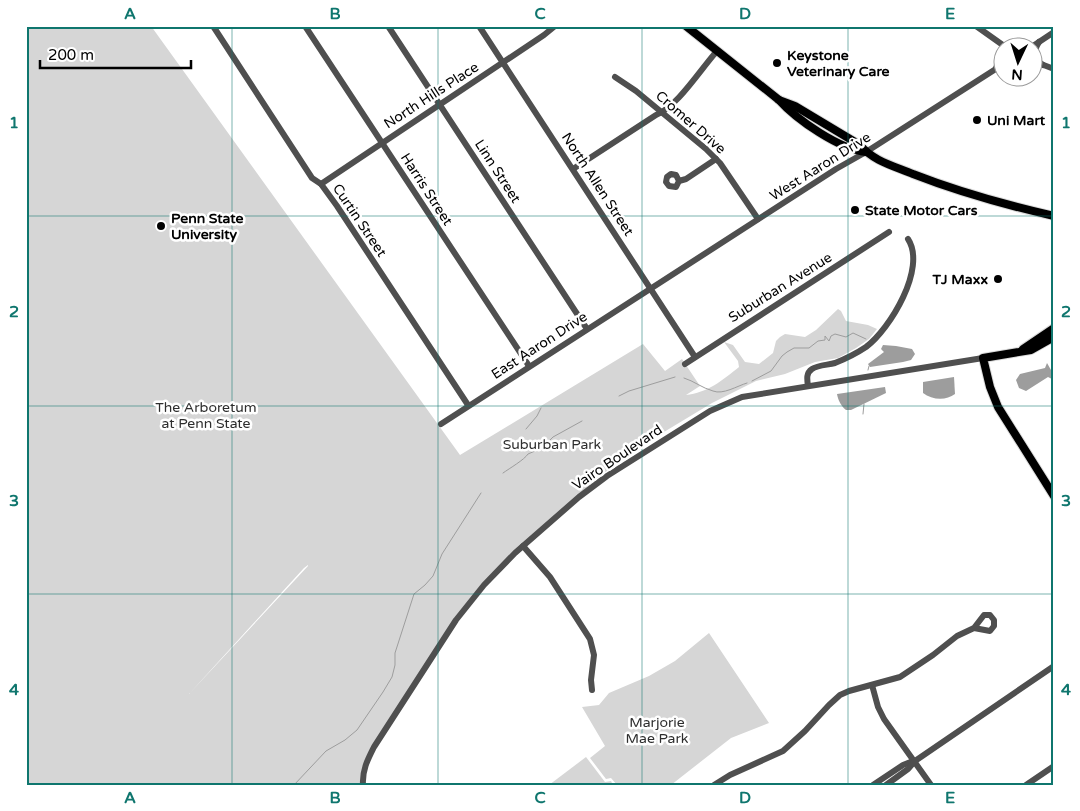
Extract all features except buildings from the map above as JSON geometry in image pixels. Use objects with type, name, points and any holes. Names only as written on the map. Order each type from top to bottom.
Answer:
[{"type":"main road","points":[[686,26],[779,100],[790,112],[853,151],[866,152],[882,162],[958,191],[1054,216]]},
{"type":"main road","name":"Vairo Boulevard","points":[[1019,352],[1054,328]]},
{"type":"main road","name":"Vairo Boulevard","points":[[983,358],[1038,347],[1054,337]]},
{"type":"main road","points":[[983,358],[990,387],[998,406],[1054,496]]},
{"type":"street","name":"Curtin Street","points":[[212,26],[312,178],[321,184],[468,405]]},
{"type":"street","name":"Harris Street","points":[[305,26],[529,366]]},
{"type":"street","name":"Linn Street","points":[[388,26],[587,329]]},
{"type":"street","name":"North Allen Street","points":[[479,26],[695,357]]},
{"type":"street","name":"North Hills Place","points":[[321,184],[555,26]]},
{"type":"street","points":[[976,26],[992,38]]},
{"type":"street","points":[[1042,40],[1054,32]]},
{"type":"street","points":[[572,168],[662,113],[678,99],[717,51]]},
{"type":"street","points":[[1043,65],[1054,69]]},
{"type":"street","name":"West Aaron Drive","points":[[651,288],[992,72]]},
{"type":"street","name":"Cromer Drive","points":[[615,77],[636,91],[716,159],[758,219]]},
{"type":"street","points":[[680,181],[716,159]]},
{"type":"street","name":"Suburban Avenue","points":[[685,364],[889,232]]},
{"type":"street","points":[[808,386],[807,375],[811,369],[847,358],[870,343],[888,325],[901,303],[909,280],[913,253],[908,238]]},
{"type":"street","name":"East Aaron Drive","points":[[441,424],[651,288]]},
{"type":"street","name":"Vairo Boulevard","points":[[363,785],[363,772],[374,747],[439,645],[474,596],[524,546],[579,497],[607,476],[710,411],[742,397],[983,358]]},
{"type":"street","points":[[524,546],[550,577],[590,639],[594,655],[591,680],[592,690]]},
{"type":"street","points":[[714,785],[730,775],[783,751],[834,700],[849,691],[900,676],[933,655],[957,636],[974,628]]},
{"type":"street","points":[[886,785],[908,769],[915,761],[1054,666]]},
{"type":"street","points":[[872,685],[881,713],[931,785]]},
{"type":"street","points":[[873,785],[903,765],[915,761]]},
{"type":"street","points":[[1026,785],[1054,766]]},
{"type":"green space","name":"The Arboretum at Penn State","points":[[26,26],[151,26],[460,455],[643,344],[665,371],[682,359],[700,386],[686,395],[708,389],[739,367],[738,361],[724,342],[733,345],[745,362],[759,364],[773,353],[776,341],[780,337],[785,334],[805,337],[816,330],[838,309],[846,321],[868,325],[877,329],[869,339],[838,358],[815,362],[785,374],[756,381],[712,403],[654,438],[598,477],[473,598],[366,764],[363,785],[26,785]],"holes":[[[308,566],[189,694],[304,568]]]},
{"type":"green space","name":"Marjorie Mae Park","points":[[709,633],[769,723],[731,738],[671,785],[617,785],[611,778],[606,779],[590,758],[605,746],[582,707],[599,705],[609,693],[649,676],[675,661]]},
{"type":"green space","points":[[586,757],[605,782],[611,781],[613,785],[549,785]]},
{"type":"shaded area","points":[[883,345],[912,349],[915,354],[911,360],[870,367],[868,364],[884,352],[881,349]]},
{"type":"shaded area","points":[[1047,363],[1051,370],[1052,379],[1048,377],[1026,391],[1019,388],[1016,380],[1020,374],[1045,368]]},
{"type":"shaded area","points":[[954,377],[955,394],[939,399],[923,393],[923,382]]},
{"type":"shaded area","points":[[885,387],[886,393],[851,410],[846,410],[843,407],[837,394]]},
{"type":"waterway","points":[[752,381],[771,371],[787,352],[794,348],[809,348],[818,341],[825,340],[825,336],[829,341],[831,336],[835,334],[846,337],[853,333],[866,339]]},
{"type":"waterway","points":[[868,370],[869,366]]},
{"type":"waterway","points":[[619,396],[629,391],[675,377]]},
{"type":"waterway","points":[[684,378],[717,392],[726,391],[747,383]]},
{"type":"waterway","points":[[863,414],[864,404]]},
{"type":"waterway","points":[[526,429],[541,408]]},
{"type":"waterway","points":[[503,473],[535,451],[539,445],[544,446],[553,437],[582,421]]},
{"type":"waterway","points":[[294,785],[326,751],[345,740],[357,730],[383,692],[392,677],[395,653],[414,594],[433,576],[442,554],[481,493]]},
{"type":"place","name":"Keystone Veterinary Care","points":[[777,63]]},
{"type":"place","name":"Uni Mart","points":[[977,120]]},
{"type":"place","name":"State Motor Cars","points":[[855,210]]},
{"type":"place","name":"Penn State University","points":[[161,226]]},
{"type":"place","name":"TJ Maxx","points":[[998,279]]},
{"type":"park label","name":"Suburban Park","points":[[552,444]]}]
